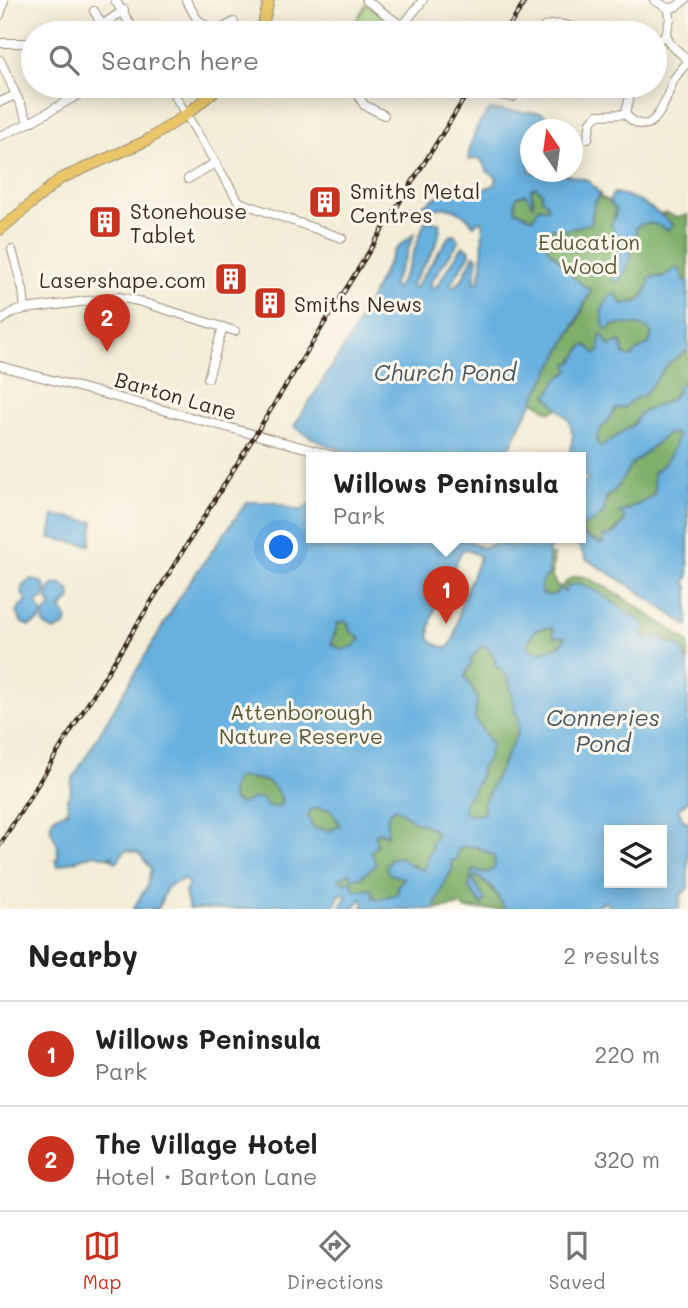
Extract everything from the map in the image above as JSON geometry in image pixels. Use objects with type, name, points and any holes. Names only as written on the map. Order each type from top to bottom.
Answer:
[{"type":"main road","points":[[264,21],[269,0]]},
{"type":"main road","points":[[2,230],[60,179],[146,141],[206,98]]},
{"type":"street","points":[[0,15],[4,0]]},
{"type":"street","points":[[115,0],[130,21]]},
{"type":"street","points":[[186,0],[199,21]]},
{"type":"street","points":[[366,0],[390,21]]},
{"type":"street","points":[[406,21],[423,0]]},
{"type":"street","points":[[654,0],[669,9]]},
{"type":"street","points":[[669,9],[685,0]]},
{"type":"street","points":[[667,30],[669,9]]},
{"type":"street","points":[[108,21],[124,10]]},
{"type":"street","points":[[93,11],[99,21]]},
{"type":"street","points":[[588,138],[591,122],[597,115],[625,114],[638,122],[646,123],[661,114],[676,76],[688,61],[670,44],[667,36]]},
{"type":"street","points":[[0,43],[21,43]]},
{"type":"street","points":[[0,60],[29,123]]},
{"type":"street","points":[[0,102],[15,96]]},
{"type":"street","points":[[0,136],[73,98]]},
{"type":"street","points":[[177,98],[239,202],[342,238]]},
{"type":"street","points":[[359,98],[363,105],[384,115]]},
{"type":"street","points":[[625,114],[629,98]]},
{"type":"street","points":[[188,179],[215,163]]},
{"type":"street","points":[[12,250],[23,290],[24,309]]},
{"type":"street","points":[[0,321],[13,312],[24,309],[118,297],[138,300],[235,331]]},
{"type":"street","points":[[208,378],[223,327]]},
{"type":"street","points":[[199,362],[211,365]]},
{"type":"street","name":"Barton Lane","points":[[0,366],[164,408],[319,452]]},
{"type":"green space","points":[[366,4],[387,17],[387,21],[356,21]]},
{"type":"green space","points":[[536,187],[542,193],[549,209],[533,218],[514,210],[516,197],[526,194],[534,200],[531,188]]},
{"type":"green space","name":"Education Wood","points":[[600,194],[600,197],[609,201],[616,210],[613,222],[616,244],[614,270],[638,225],[673,225],[661,214],[676,217],[688,215],[688,282],[684,280],[680,270],[649,278],[649,285],[640,301],[624,305],[615,293],[604,303],[610,326],[643,326],[652,333],[649,344],[632,357],[624,355],[621,342],[609,346],[603,336],[601,349],[596,354],[587,345],[583,346],[569,371],[559,378],[547,396],[558,408],[551,412],[532,400],[577,323],[591,291],[575,279],[550,251],[545,231],[551,228],[566,230],[591,223],[594,204]]},
{"type":"green space","points":[[688,350],[688,378],[670,400],[639,415],[634,424],[601,447],[598,446],[597,434],[616,409],[625,407],[629,401],[644,395],[669,363]]},
{"type":"green space","points":[[667,434],[677,435],[670,456],[653,472],[655,493],[640,504],[624,510],[625,521],[601,544],[586,537],[586,522],[616,489],[632,464]]},
{"type":"green space","points":[[554,555],[552,577],[557,586],[562,587],[579,576],[588,578],[616,594],[688,642],[688,666],[682,649],[647,639],[565,592],[548,596],[541,593],[541,584],[549,574],[548,556]]},
{"type":"green space","points":[[345,621],[349,624],[349,630],[362,639],[355,646],[343,650],[331,644],[339,622]]},
{"type":"green space","points":[[551,627],[556,637],[565,637],[561,645],[543,652],[529,649],[527,645],[535,630]]},
{"type":"green space","points":[[483,645],[495,659],[495,664],[508,677],[518,716],[518,732],[484,802],[484,813],[477,815],[464,813],[464,801],[475,786],[492,746],[475,718],[477,698],[465,676],[471,658]]},
{"type":"green space","points":[[242,777],[270,783],[282,799],[279,807],[267,806],[252,799],[242,804],[233,801],[231,792],[235,779]]},
{"type":"green space","points":[[396,808],[414,821],[430,827],[437,834],[431,844],[432,849],[425,869],[420,870],[390,858],[386,868],[392,875],[404,878],[397,894],[378,899],[373,897],[370,888],[363,891],[352,890],[348,882],[339,879],[348,873],[363,873],[375,865],[371,851],[377,843],[375,835],[379,832],[386,835],[388,816]]},
{"type":"green space","points":[[310,810],[331,810],[340,825],[329,831],[313,828],[308,817]]},
{"type":"green space","points":[[472,845],[494,856],[495,866],[493,870],[484,873],[473,869],[469,888],[482,905],[473,879],[477,875],[505,909],[465,909],[462,905],[435,909],[451,873],[451,861],[457,859],[458,851],[463,846]]},
{"type":"water","name":"Church Pond","points":[[490,110],[542,113],[549,119],[520,119],[520,182],[583,182],[583,179],[588,180],[600,194],[594,204],[591,223],[566,230],[551,228],[545,232],[550,251],[582,285],[591,290],[571,333],[525,415],[508,452],[351,452],[316,440],[294,426],[352,335],[394,251],[414,234],[392,285],[396,289],[408,268],[425,221],[439,223],[438,240],[411,286],[415,288],[448,238],[454,234],[459,241],[431,282],[431,288],[436,287],[463,246],[469,249],[470,254],[450,285],[454,287],[461,281],[474,255],[478,258],[474,282],[479,282],[483,222],[478,221],[474,225],[455,209],[406,212],[450,188],[468,186],[481,190],[495,185],[497,178],[488,172],[480,158],[468,160],[475,133]],"holes":[[[536,187],[542,193],[541,198],[547,203],[548,209],[539,207],[533,218],[515,210],[516,197],[526,194],[533,206],[531,188]]]},
{"type":"water","points":[[614,193],[639,201],[673,225],[668,230],[647,223],[635,229],[637,233],[628,245],[632,250],[629,263],[618,282],[612,281],[616,252],[612,245],[615,237],[611,224],[616,210],[609,201]]},
{"type":"water","name":"Conneries Pond","points":[[676,268],[688,282],[688,350],[669,363],[644,395],[630,401],[625,407],[616,409],[596,441],[601,447],[634,424],[640,413],[670,400],[677,392],[677,387],[688,378],[688,578],[685,580],[688,588],[688,626],[586,559],[576,543],[586,543],[586,537],[601,544],[604,542],[603,536],[616,532],[625,521],[624,516],[618,513],[640,504],[655,493],[653,472],[662,466],[669,456],[677,435],[667,434],[632,464],[616,489],[606,498],[604,513],[586,524],[586,452],[570,452],[573,435],[569,420],[547,396],[559,378],[569,371],[568,363],[573,362],[583,346],[587,345],[596,354],[599,352],[600,335],[602,334],[609,346],[621,342],[624,355],[632,357],[649,344],[652,333],[644,327],[633,324],[612,325],[605,329],[601,311],[609,297],[615,293],[622,304],[640,301],[649,285],[649,278],[665,276]]},
{"type":"water","name":"Conneries Pond","points":[[247,502],[272,502],[300,511],[306,507],[306,543],[473,543],[481,548],[503,543],[513,546],[517,543],[555,543],[549,549],[549,574],[541,584],[541,593],[548,596],[556,594],[559,589],[565,592],[567,586],[580,583],[647,625],[642,634],[647,639],[659,636],[683,649],[688,666],[688,801],[678,809],[684,821],[688,821],[688,888],[681,895],[679,909],[605,909],[608,904],[606,901],[591,909],[505,909],[493,888],[476,876],[473,879],[485,900],[482,905],[469,888],[473,869],[484,873],[493,870],[495,866],[494,856],[478,847],[463,846],[458,851],[457,859],[451,861],[453,869],[442,888],[435,909],[361,909],[364,904],[361,899],[353,909],[342,909],[341,905],[347,896],[345,894],[339,895],[334,909],[291,909],[280,904],[263,909],[189,909],[185,892],[189,884],[183,879],[167,887],[158,909],[133,909],[147,886],[151,869],[139,853],[128,850],[117,862],[112,860],[113,855],[110,858],[95,854],[58,866],[55,859],[58,859],[57,845],[51,831],[51,822],[56,816],[68,811],[67,798],[72,780],[184,590]],"holes":[[[462,550],[480,556],[462,601],[455,635],[447,648],[430,639],[430,629],[441,594]],[[345,621],[349,624],[349,630],[361,639],[354,646],[343,650],[331,644],[338,623]],[[551,627],[554,630],[553,637],[565,637],[561,645],[543,652],[530,649],[527,645],[535,630]],[[483,645],[495,659],[495,664],[508,677],[514,712],[518,716],[518,732],[484,802],[484,813],[477,815],[465,813],[464,801],[475,786],[492,746],[475,718],[477,698],[465,676],[471,658]],[[242,777],[270,783],[282,799],[279,807],[267,806],[262,798],[242,804],[233,801],[231,792],[235,779]],[[396,808],[414,821],[430,827],[437,834],[431,844],[432,849],[425,869],[415,868],[401,857],[391,858],[386,868],[389,874],[404,878],[396,887],[399,889],[397,894],[378,899],[373,897],[372,889],[353,890],[353,881],[342,882],[339,879],[349,873],[352,878],[361,877],[376,865],[371,851],[377,846],[375,835],[379,832],[388,834],[388,816]],[[310,810],[331,810],[340,825],[329,831],[313,828],[308,817]]]},
{"type":"water","points":[[54,515],[94,522],[90,545],[50,538]]},
{"type":"water","points":[[31,579],[43,583],[46,590],[44,598],[36,603],[42,613],[40,621],[29,626],[22,623],[17,613],[20,606],[27,601],[22,594],[22,587]]},
{"type":"water","points":[[60,583],[70,591],[71,599],[61,608],[67,618],[65,626],[54,631],[45,626],[43,617],[52,606],[48,592],[52,586]]},
{"type":"railway","points":[[513,21],[526,0]]},
{"type":"railway","points":[[0,845],[465,98]]},
{"type":"place","name":"Smiths Metal Centres","points":[[325,202]]},
{"type":"place","name":"Stonehouse Tablet","points":[[105,222]]},
{"type":"place","name":"Lasershape.com","points":[[231,279]]},
{"type":"place","name":"Smiths News","points":[[270,303]]},
{"type":"place","name":"The Village Hotel","points":[[107,352]]},
{"type":"place","name":"Willows Peninsula","points":[[446,624]]},
{"type":"park label","name":"Attenborough Nature Reserve","points":[[301,723]]}]
